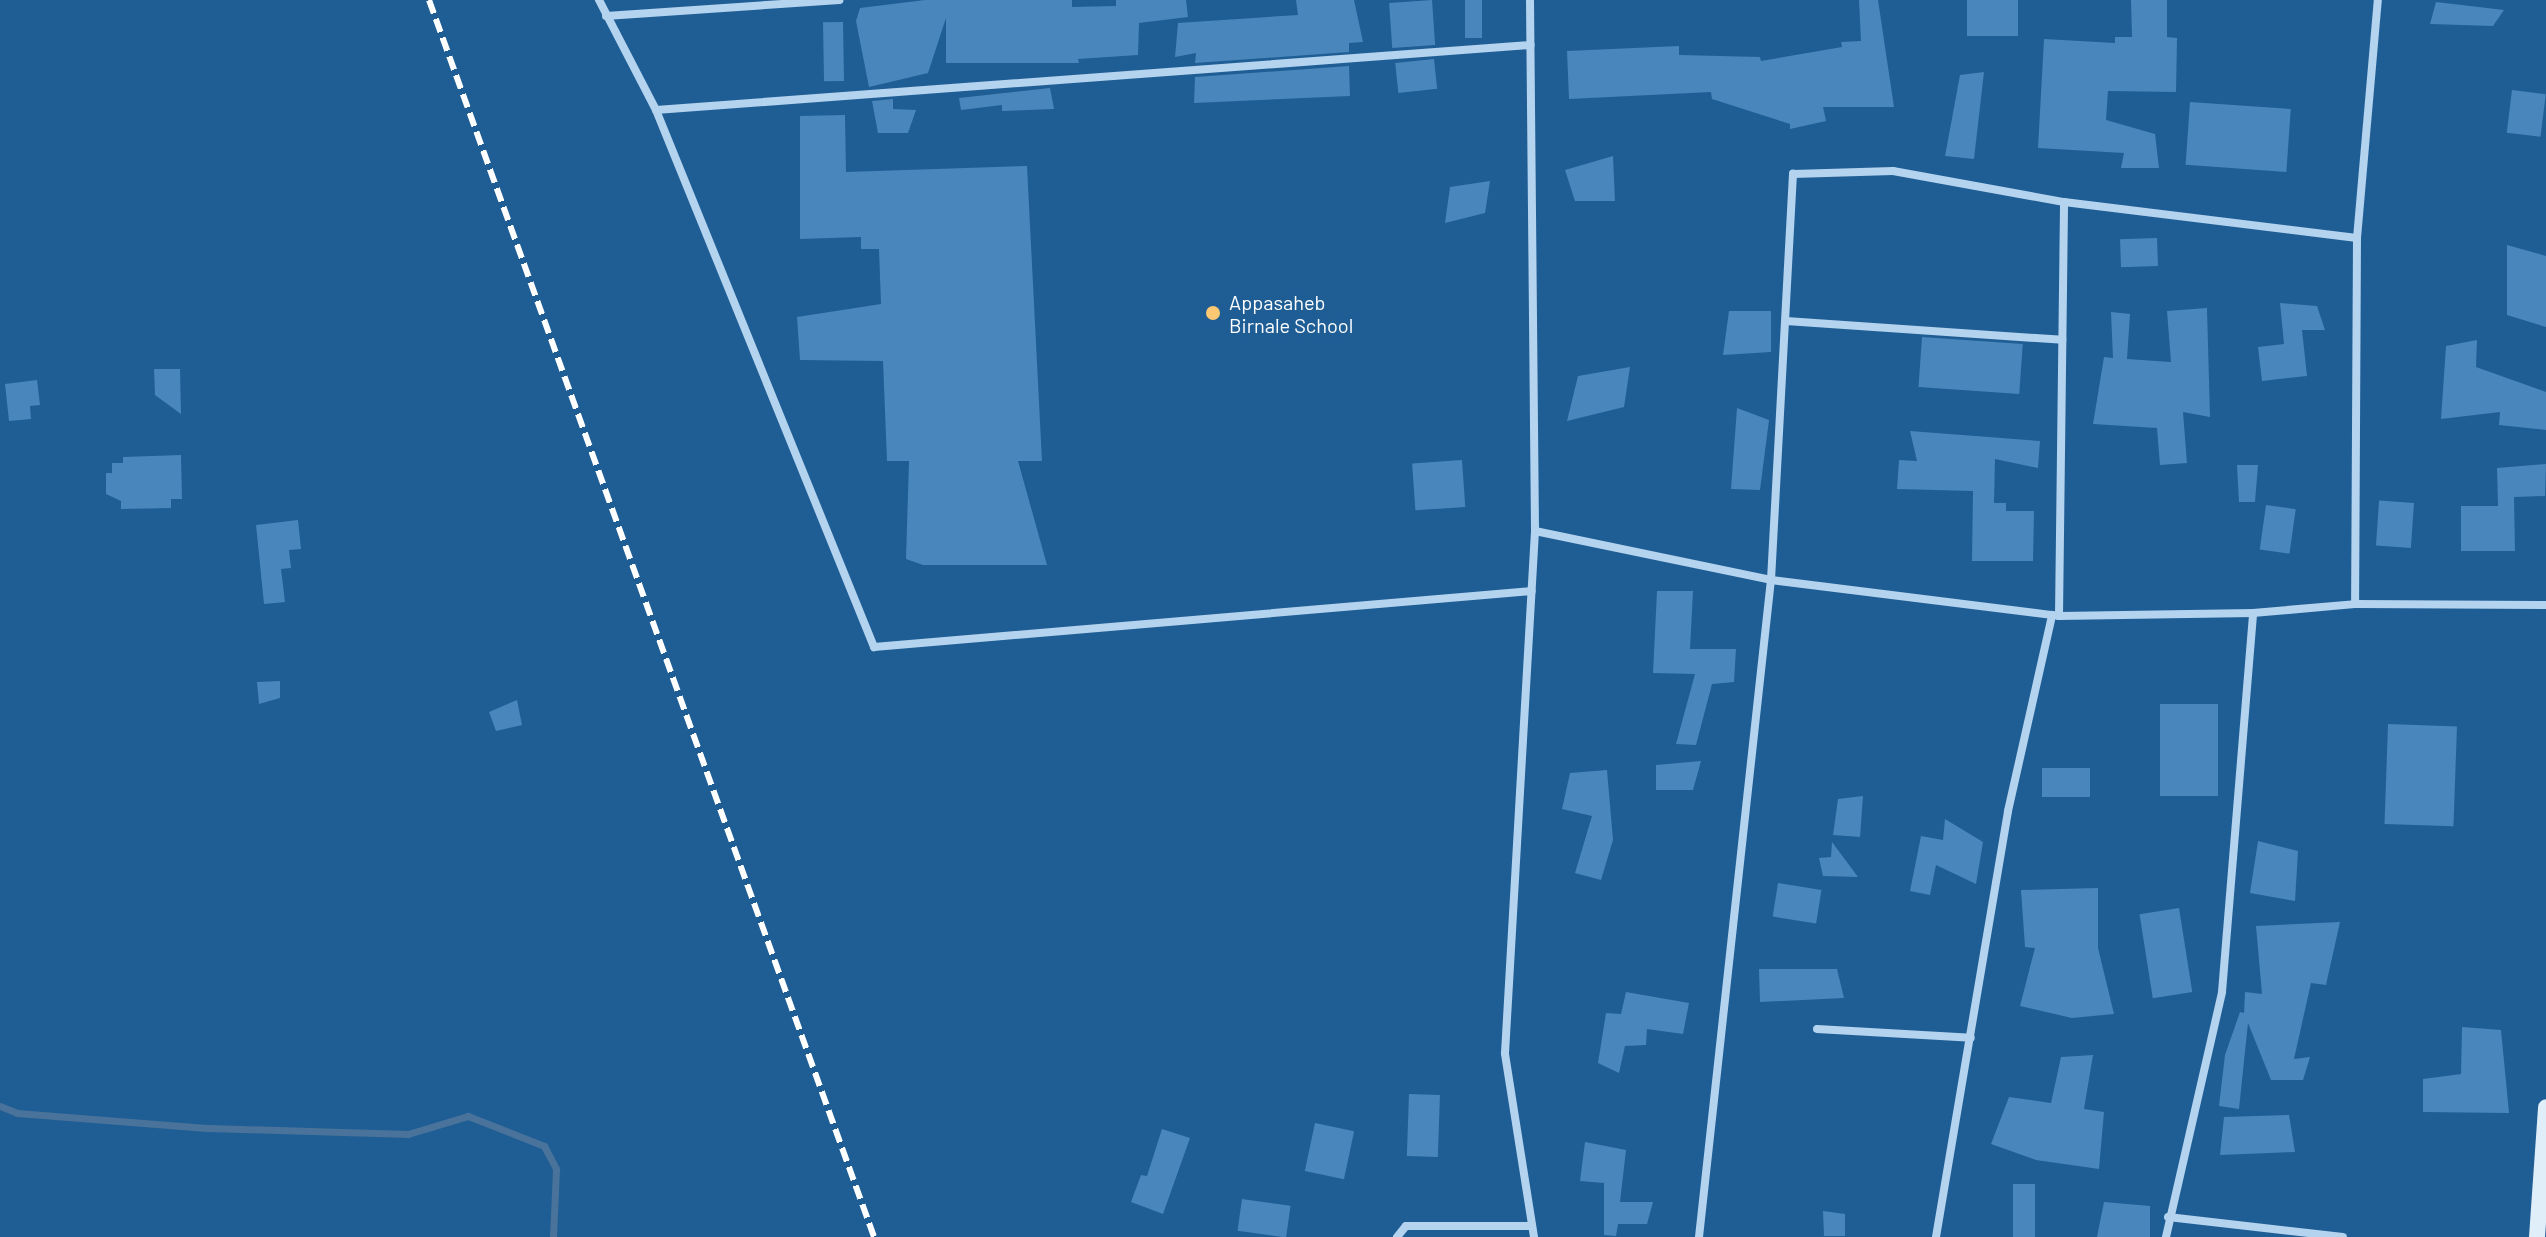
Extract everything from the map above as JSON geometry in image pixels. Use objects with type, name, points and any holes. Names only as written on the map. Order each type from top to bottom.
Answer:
[{"type":"main road","points":[[2537,1237],[2546,1107]]},
{"type":"street","points":[[599,0],[656,110],[874,647],[1532,591]]},
{"type":"street","points":[[606,16],[839,0]]},
{"type":"street","points":[[1530,0],[1535,531],[1505,1053],[1534,1237]]},
{"type":"street","points":[[2355,604],[2357,238],[2378,0]]},
{"type":"street","points":[[656,110],[1531,45]]},
{"type":"street","points":[[1699,1237],[1771,580],[1793,174],[1893,171],[2064,202],[2357,238]]},
{"type":"street","points":[[1936,1237],[2006,825],[2056,615],[2064,202]]},
{"type":"street","points":[[1786,321],[2062,340]]},
{"type":"street","points":[[1535,531],[1771,580],[2056,615],[2253,613],[2355,604],[2546,605]]},
{"type":"street","points":[[2166,1237],[2168,1217],[2222,992],[2253,613]]},
{"type":"street","points":[[1817,1029],[1971,1038]]},
{"type":"street","points":[[2168,1217],[2343,1237]]},
{"type":"street","points":[[1397,1237],[1406,1226],[1532,1226]]},
{"type":"building","points":[[925,0],[1072,0],[1072,7],[1116,6],[1116,0],[1186,0],[1188,17],[1139,23],[1138,55],[1078,59],[1079,63],[946,63],[946,18],[928,73],[869,87],[856,21],[860,8]]},
{"type":"building","points":[[1296,0],[1354,0],[1363,42],[1349,43],[1349,52],[1195,63],[1196,53],[1175,57],[1178,23],[1298,15]]},
{"type":"building","points":[[1432,0],[1435,45],[1392,48],[1389,3]]},
{"type":"building","points":[[1465,0],[1482,0],[1482,38],[1465,38]]},
{"type":"building","points":[[1859,0],[1878,0],[1894,107],[1823,107],[1826,121],[1790,129],[1790,124],[1712,99],[1711,92],[1569,99],[1567,51],[1679,46],[1679,55],[1760,57],[1761,61],[1842,47],[1841,42],[1861,41]]},
{"type":"building","points":[[1967,0],[2018,0],[2018,36],[1967,36]]},
{"type":"building","points":[[2131,0],[2167,0],[2167,37],[2177,38],[2176,92],[2108,91],[2106,120],[2155,134],[2159,168],[2121,168],[2124,153],[2038,148],[2044,39],[2115,43],[2115,37],[2132,37]]},
{"type":"building","points":[[2436,2],[2504,10],[2493,26],[2430,24]]},
{"type":"building","points":[[823,22],[843,22],[844,81],[824,81]]},
{"type":"building","points":[[1434,59],[1437,89],[1398,93],[1395,63]]},
{"type":"building","points":[[1349,66],[1350,96],[1194,103],[1195,77]]},
{"type":"building","points":[[1984,72],[1974,159],[1945,156],[1960,75]]},
{"type":"building","points":[[1050,88],[1054,109],[1002,111],[1002,105],[961,110],[959,98]]},
{"type":"building","points":[[2512,90],[2546,94],[2541,137],[2507,133]]},
{"type":"building","points":[[893,99],[893,109],[916,110],[908,133],[878,133],[872,101]]},
{"type":"building","points":[[2190,102],[2291,109],[2286,172],[2186,165]]},
{"type":"building","points":[[845,115],[846,172],[1027,166],[1042,461],[1018,461],[1047,565],[923,565],[906,559],[909,461],[887,461],[883,361],[800,360],[797,317],[881,304],[879,249],[861,249],[861,237],[800,239],[800,116]]},
{"type":"building","points":[[1613,156],[1615,201],[1575,201],[1565,170]]},
{"type":"building","points":[[1490,181],[1485,213],[1445,223],[1450,187]]},
{"type":"building","points":[[2157,238],[2158,266],[2121,267],[2120,239]]},
{"type":"building","points":[[2507,245],[2546,256],[2546,327],[2507,315]]},
{"type":"building","points":[[2280,303],[2317,306],[2325,330],[2302,330],[2307,376],[2262,381],[2258,347],[2284,344]]},
{"type":"building","points":[[2207,308],[2210,417],[2183,412],[2187,463],[2160,465],[2157,428],[2093,424],[2104,357],[2113,358],[2111,312],[2130,314],[2127,359],[2171,362],[2167,311]]},
{"type":"building","points":[[1729,311],[1771,311],[1771,352],[1723,355]]},
{"type":"building","points":[[1922,337],[2023,344],[2019,394],[1919,387]]},
{"type":"building","points":[[2477,340],[2476,367],[2546,392],[2546,430],[2499,425],[2500,412],[2441,419],[2446,346]]},
{"type":"building","points":[[1630,367],[1624,407],[1567,421],[1578,376]]},
{"type":"building","points":[[154,369],[180,369],[181,414],[155,395]]},
{"type":"building","points":[[37,380],[40,405],[30,406],[31,419],[9,421],[5,384]]},
{"type":"building","points":[[1737,408],[1769,420],[1760,490],[1731,489]]},
{"type":"building","points":[[1910,431],[2040,441],[2038,468],[1995,459],[1994,503],[2006,503],[2006,511],[2034,511],[2033,561],[1972,561],[1973,491],[1897,489],[1899,460],[1917,461]]},
{"type":"building","points":[[181,455],[182,499],[171,499],[171,508],[121,509],[121,501],[106,494],[106,473],[112,473],[112,463],[123,463],[123,457]]},
{"type":"building","points":[[1462,460],[1465,507],[1415,510],[1412,463]]},
{"type":"building","points":[[2546,464],[2545,496],[2514,497],[2515,551],[2461,551],[2461,506],[2498,506],[2497,468]]},
{"type":"building","points":[[2237,465],[2258,465],[2255,502],[2239,502]]},
{"type":"building","points":[[2379,501],[2414,503],[2411,548],[2376,545]]},
{"type":"building","points":[[2266,505],[2296,509],[2289,554],[2260,550]]},
{"type":"building","points":[[298,520],[301,549],[289,550],[291,568],[281,569],[285,602],[264,604],[256,525]]},
{"type":"building","points":[[1657,591],[1693,591],[1690,649],[1736,649],[1734,682],[1712,684],[1696,745],[1676,744],[1695,674],[1653,673]]},
{"type":"building","points":[[280,681],[280,698],[259,704],[257,682]]},
{"type":"building","points":[[517,700],[522,725],[496,731],[489,712]]},
{"type":"building","points":[[2160,704],[2218,704],[2218,796],[2160,796]]},
{"type":"building","points":[[2388,724],[2457,726],[2453,826],[2385,824]]},
{"type":"building","points":[[1701,761],[1693,790],[1656,790],[1656,765]]},
{"type":"building","points":[[2042,768],[2090,768],[2090,797],[2042,797]]},
{"type":"building","points":[[1607,770],[1613,840],[1601,880],[1575,873],[1592,816],[1562,809],[1570,773]]},
{"type":"building","points":[[1863,796],[1860,837],[1833,835],[1838,799]]},
{"type":"building","points":[[1945,819],[1983,842],[1976,884],[1936,865],[1930,895],[1910,891],[1921,836],[1943,840]]},
{"type":"building","points":[[2258,841],[2298,851],[2295,901],[2250,893]]},
{"type":"building","points":[[1832,842],[1858,877],[1823,876],[1819,858],[1831,857]]},
{"type":"building","points":[[1778,883],[1821,890],[1816,923],[1773,917]]},
{"type":"building","points":[[2098,888],[2098,948],[2114,1014],[2072,1018],[2020,1006],[2035,948],[2025,947],[2021,890]]},
{"type":"building","points":[[2179,908],[2192,992],[2153,998],[2139,914]]},
{"type":"building","points":[[2340,922],[2326,985],[2311,983],[2294,1059],[2310,1057],[2303,1080],[2271,1080],[2248,1023],[2239,1109],[2219,1106],[2225,1055],[2240,1012],[2244,1013],[2245,992],[2262,994],[2256,926]]},
{"type":"building","points":[[1759,969],[1837,969],[1844,998],[1760,1002]]},
{"type":"building","points":[[1626,992],[1689,1003],[1683,1034],[1647,1029],[1646,1045],[1625,1046],[1619,1073],[1598,1063],[1606,1013],[1621,1014]]},
{"type":"building","points":[[2462,1027],[2501,1030],[2509,1113],[2423,1112],[2423,1079],[2461,1074]]},
{"type":"building","points":[[2093,1055],[2084,1109],[2104,1112],[2099,1169],[2036,1160],[1991,1144],[2009,1097],[2051,1103],[2061,1057]]},
{"type":"building","points":[[1409,1094],[1440,1095],[1438,1157],[1407,1156]]},
{"type":"building","points":[[2289,1115],[2295,1152],[2220,1155],[2224,1117]]},
{"type":"building","points":[[1315,1123],[1354,1131],[1344,1179],[1305,1171]]},
{"type":"building","points":[[1162,1129],[1190,1138],[1163,1214],[1131,1202],[1141,1175],[1147,1176]]},
{"type":"building","points":[[1585,1142],[1626,1150],[1620,1202],[1653,1202],[1647,1224],[1618,1224],[1616,1236],[1604,1235],[1604,1183],[1580,1181]]},
{"type":"building","points":[[2013,1184],[2035,1184],[2035,1237],[2013,1237]]},
{"type":"building","points":[[1242,1199],[1291,1206],[1286,1237],[1238,1231]]},
{"type":"building","points":[[2104,1202],[2150,1206],[2150,1237],[2097,1237]]},
{"type":"building","points":[[1823,1211],[1845,1214],[1845,1236],[1824,1236]]},
{"type":"waterway","points":[[0,1106],[17,1113],[209,1128],[408,1134],[468,1116],[544,1146],[556,1169],[553,1237]]},
{"type":"railway","points":[[429,0],[874,1237]]},
{"type":"place","name":"Appasaheb Birnale School","points":[[1213,313]]}]
